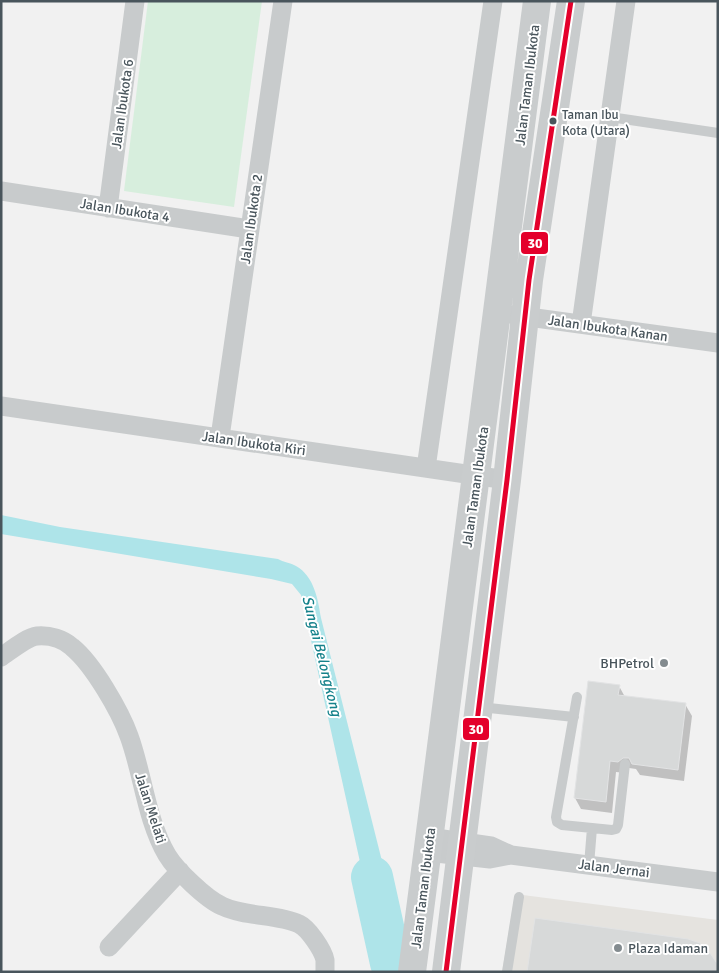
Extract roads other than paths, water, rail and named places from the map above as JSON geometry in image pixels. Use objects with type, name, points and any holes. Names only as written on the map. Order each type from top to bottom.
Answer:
[{"type":"main road","name":"Jalan Taman Ibukota","points":[[412,972],[537,1]]},
{"type":"main road","points":[[446,972],[507,480],[529,280],[571,1]]},
{"type":"street","name":"Jalan Ibukota 6","points":[[108,208],[135,1]]},
{"type":"street","name":"Jalan Ibukota 2","points":[[220,437],[283,1]]},
{"type":"street","points":[[426,468],[492,1]]},
{"type":"street","points":[[581,324],[626,1]]},
{"type":"street","name":"Jalan Ibukota 4","points":[[1,191],[250,229]]},
{"type":"street","name":"Jalan Ibukota Kanan","points":[[498,312],[718,343]]},
{"type":"street","name":"Jalan Ibukota Kiri","points":[[1,406],[507,480]]},
{"type":"street","name":"Jalan Melati","points":[[1,657],[35,636],[52,636],[72,646],[90,667],[117,710],[129,736],[155,829],[167,855],[180,871],[221,906],[248,914],[300,924],[316,942],[325,959],[325,972]]},
{"type":"street","name":"Jalan Jernai","points":[[428,844],[462,849],[491,846],[510,855],[718,882]]},
{"type":"street","points":[[109,947],[180,871]]},
{"type":"lane","points":[[610,117],[718,133]]},
{"type":"lane","points":[[577,697],[556,817],[557,822],[562,825],[616,829],[625,764]]},
{"type":"lane","points":[[479,707],[574,717]]},
{"type":"lane","points":[[589,865],[592,828]]},
{"type":"lane","points":[[507,972],[518,897]]},
{"type":"water","points":[[1,515],[60,527],[278,559],[302,570],[311,582],[317,596],[391,897],[381,957],[301,595],[292,584],[1,534]]},
{"type":"waterway","name":"Sungai Belongkong","points":[[372,877],[391,963],[397,972]]},
{"type":"place","name":"Taman Ibu Kota (Utara)","points":[[553,121]]},
{"type":"place","name":"BHPetrol","points":[[664,663]]},
{"type":"place","name":"Plaza Idaman","points":[[618,948]]}]
